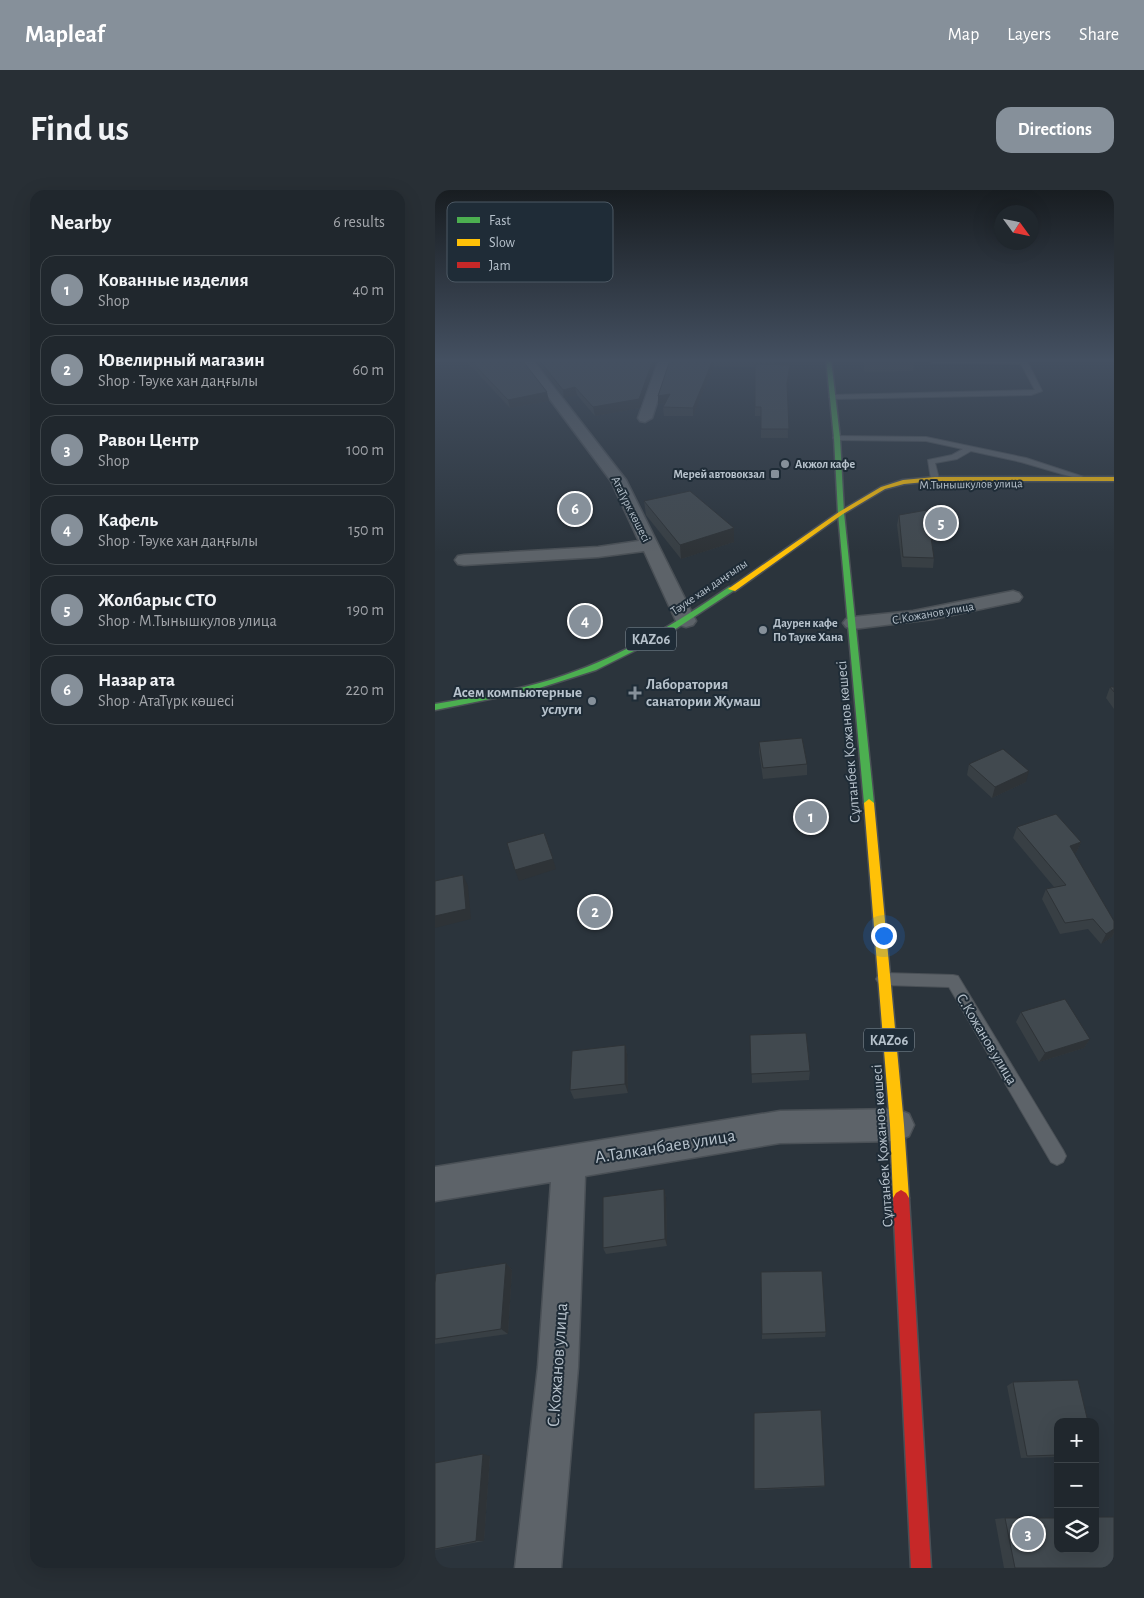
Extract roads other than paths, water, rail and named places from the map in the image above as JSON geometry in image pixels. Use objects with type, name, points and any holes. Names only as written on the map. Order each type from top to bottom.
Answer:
[{"type":"main road","points":[[835,423],[841,513]]},
{"type":"main road","name":"М.Тынышкулов улица","points":[[841,513],[883,488],[903,482],[935,479],[1114,480]]},
{"type":"main road","name":"KАZ06","points":[[841,513],[866,510]]},
{"type":"main road","name":"Тәуке хан даңғылы","points":[[435,707],[544,685],[612,660],[686,621],[841,513]]},
{"type":"main road","name":"Сұлтанбек Қожанов көшесі","points":[[841,513],[853,623],[897,1125],[921,1568]]},
{"type":"street","name":"АтаТүрк көшесі","points":[[575,423],[618,480],[686,621]]},
{"type":"street","points":[[464,560],[598,552],[649,545]]},
{"type":"street","name":"С.Кожанов улица","points":[[853,623],[902,619],[947,612],[1013,597]]},
{"type":"street","name":"А.Талканбаев улица","points":[[435,1184],[781,1127],[897,1125]]},
{"type":"street","name":"С.Кожанов улица","points":[[538,1568],[558,1367],[569,1161]]},
{"type":"lane","points":[[837,438],[926,439],[1023,460],[1086,479]]},
{"type":"lane","points":[[935,479],[931,462],[953,457],[969,449]]},
{"type":"lane","name":"С.Кожанов улица","points":[[884,979],[953,982],[1057,1156]]},
{"type":"place","name":"Акжол кафе","points":[[785,464]]},
{"type":"place","name":"Мерей автовокзал","points":[[775,474]]},
{"type":"place","name":"Назар ата","points":[[575,509]]},
{"type":"place","name":"Жолбарыс СТО","points":[[941,523]]},
{"type":"place","name":"Кафель","points":[[585,621]]},
{"type":"place","name":"Даурен кафе По Тауке Хана","points":[[763,630]]},
{"type":"place","name":"Лаборатория санатории Жумаш","points":[[635,693]]},
{"type":"place","name":"Асем компьютерные услуги","points":[[592,701]]},
{"type":"place","name":"Кованные изделия","points":[[811,817]]},
{"type":"place","name":"Ювелирный магазин","points":[[595,912]]},
{"type":"place","name":"Равон Центр","points":[[1028,1534]]}]
